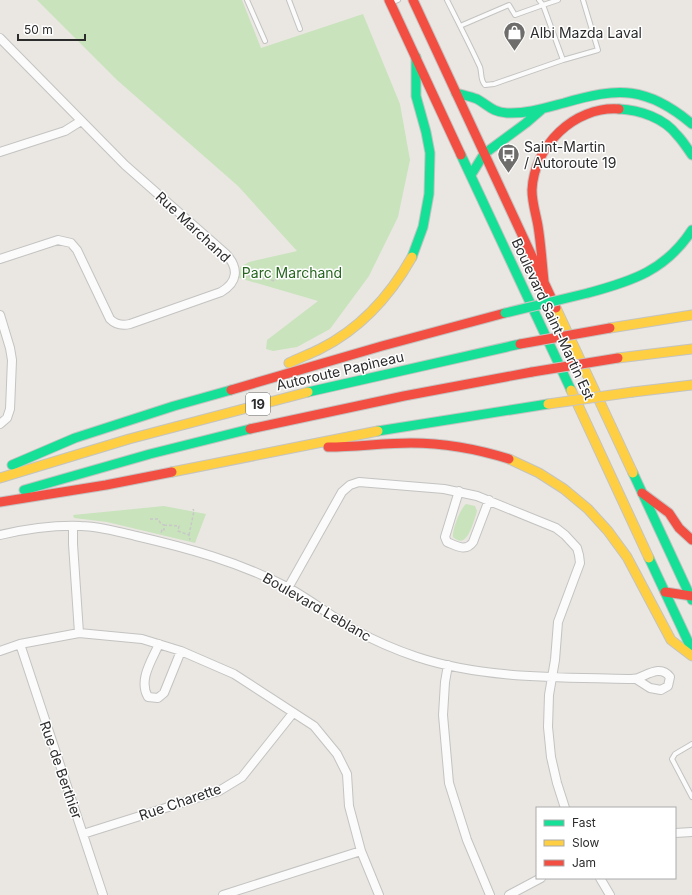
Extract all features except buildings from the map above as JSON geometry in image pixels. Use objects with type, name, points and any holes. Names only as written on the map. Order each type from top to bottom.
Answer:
[{"type":"main road","name":"Boulevard Saint-Martin Est","points":[[413,0],[691,598]]},
{"type":"main road","name":"Boulevard Saint-Martin Est","points":[[393,1],[416,57],[692,650]]},
{"type":"main road","points":[[259,381],[283,365],[322,349],[357,326],[377,308],[389,294],[411,258],[425,219],[430,177],[427,134],[416,97],[416,57]]},
{"type":"main road","points":[[456,93],[477,100],[491,110],[501,113],[513,113],[541,110],[592,95],[609,92],[626,92],[641,94],[662,102],[675,109],[692,124]]},
{"type":"main road","points":[[544,281],[538,225],[534,209],[533,186],[536,168],[542,154],[561,129],[577,118],[591,112],[612,108],[635,110],[654,117],[671,128],[684,142],[692,155]]},
{"type":"main road","points":[[471,176],[484,154],[541,110]]},
{"type":"main road","points":[[0,470],[75,438],[174,406],[389,344],[626,282],[655,268],[678,251],[692,230]]},
{"type":"main road","name":"Autoroute Papineau","points":[[0,478],[162,430],[384,374],[520,344],[692,313]]},
{"type":"main road","name":"19","points":[[0,498],[124,461],[245,430],[392,398],[532,372],[618,358],[692,349]]},
{"type":"main road","points":[[0,502],[106,485],[293,447],[418,424],[548,404],[692,385]]},
{"type":"main road","points":[[293,447],[346,448],[407,443],[448,444],[495,453],[531,468],[556,483],[575,497],[606,527],[629,561],[671,641],[692,656]]},
{"type":"main road","points":[[642,493],[669,513],[679,528],[692,540]]},
{"type":"main road","points":[[665,592],[691,598]]},
{"type":"street","name":"Rue Marchand","points":[[0,38],[4,46],[125,165],[226,254],[234,266],[235,272],[231,283],[221,292],[130,324],[122,325],[117,324],[110,319],[77,250],[71,243],[58,240],[0,259]]},
{"type":"street","points":[[0,152],[65,131],[81,121]]},
{"type":"street","points":[[0,315],[12,360],[10,409],[7,418],[0,424]]},
{"type":"street","points":[[288,588],[340,496],[350,485],[360,482],[366,481],[459,491],[489,500],[556,528],[573,544],[580,555],[578,568],[558,622],[555,660],[549,691],[549,743],[553,770],[565,807]]},
{"type":"street","points":[[459,491],[445,538],[448,542],[463,548],[468,547],[473,542],[489,500]]},
{"type":"street","points":[[73,526],[78,633]]},
{"type":"street","name":"Boulevard Leblanc","points":[[0,535],[35,529],[73,526],[88,526],[104,529],[209,555],[249,569],[288,588],[348,626],[376,641],[417,657],[448,665],[499,673],[551,677],[636,679]]},
{"type":"street","points":[[0,650],[20,644],[78,633],[142,639],[182,651],[234,674],[293,712],[314,726],[337,754],[347,774],[349,806],[361,851],[379,895]]},
{"type":"street","name":"Rue de Berthier","points":[[20,644],[103,895]]},
{"type":"street","points":[[159,644],[144,677],[145,691],[148,697],[158,698],[164,693],[182,651]]},
{"type":"street","points":[[448,665],[445,682],[443,715],[449,783],[467,840],[490,895]]},
{"type":"street","name":"Rue Charette","points":[[83,834],[219,791],[242,777],[293,712]]},
{"type":"street","points":[[676,833],[692,832]]},
{"type":"street","points":[[223,895],[361,851]]},
{"type":"street","points":[[509,895],[539,879]]},
{"type":"street","points":[[601,879],[610,895]]},
{"type":"lane","points":[[247,0],[264,41]]},
{"type":"lane","points":[[289,0],[300,29]]},
{"type":"lane","points":[[447,0],[480,69],[482,81],[485,84],[494,84],[563,60],[598,50],[583,0]]},
{"type":"lane","points":[[539,0],[543,5],[563,60]]},
{"type":"lane","points":[[460,26],[508,2],[515,15],[558,0]]},
{"type":"lane","points":[[692,744],[675,754],[672,759],[692,797]]},
{"type":"path","points":[[266,278],[260,279],[243,274],[240,271],[248,270],[275,281],[283,268],[295,271]]},
{"type":"path","points":[[275,274],[284,277]]},
{"type":"path","points":[[190,542],[189,534],[194,511],[193,509]]},
{"type":"path","points":[[150,519],[158,519],[161,524],[164,525],[179,526],[178,531],[189,534]]},
{"type":"path","points":[[161,534],[162,529],[164,530],[164,525]]},
{"type":"green space","name":"Parc Marchand","points":[[37,0],[242,0],[261,48],[363,14],[400,104],[410,160],[398,217],[369,276],[330,329],[297,347],[273,351],[266,349],[267,340],[318,301],[239,278],[240,267],[249,262],[297,251],[238,186],[117,80]]},
{"type":"green space","points":[[466,504],[475,506],[477,511],[468,535],[462,540],[458,540],[453,537],[455,525]]},
{"type":"green space","points":[[164,506],[206,514],[195,543],[107,522],[74,518],[73,515]]},
{"type":"traffic: fast","points":[[412,257],[423,227],[429,194],[430,153],[416,96],[416,57]]},
{"type":"traffic: fast","points":[[456,93],[477,99],[490,108],[507,113],[521,113],[536,110],[600,94],[631,93],[646,96],[661,102],[692,124]]},
{"type":"traffic: fast","points":[[619,109],[643,113],[665,124],[679,137],[692,155]]},
{"type":"traffic: fast","points":[[471,175],[484,154],[541,110]]},
{"type":"traffic: fast","points":[[461,155],[571,390]]},
{"type":"traffic: fast","points":[[588,293],[620,284],[647,272],[671,255],[682,244],[692,230]]},
{"type":"traffic: fast","points":[[505,313],[588,293]]},
{"type":"traffic: fast","points":[[308,392],[520,344]]},
{"type":"traffic: fast","points":[[12,465],[75,438],[174,406],[231,390]]},
{"type":"traffic: fast","points":[[378,431],[548,404]]},
{"type":"traffic: fast","points":[[24,490],[150,454],[250,429]]},
{"type":"traffic: fast","points":[[633,473],[692,600]]},
{"type":"traffic: fast","points":[[649,558],[692,650]]},
{"type":"traffic: slow","points":[[289,363],[335,341],[361,321],[384,298],[412,257]]},
{"type":"traffic: slow","points":[[556,308],[633,473]]},
{"type":"traffic: slow","points":[[610,328],[692,315]]},
{"type":"traffic: slow","points":[[618,358],[692,349]]},
{"type":"traffic: slow","points":[[633,392],[692,385]]},
{"type":"traffic: slow","points":[[571,390],[649,558]]},
{"type":"traffic: slow","points":[[0,478],[129,439],[308,392]]},
{"type":"traffic: slow","points":[[548,404],[633,392]]},
{"type":"traffic: slow","points":[[172,472],[378,431]]},
{"type":"traffic: slow","points":[[509,459],[539,473],[564,489],[588,509],[608,531],[627,557],[671,640],[692,656]]},
{"type":"traffic: jam","points":[[389,0],[461,155]]},
{"type":"traffic: jam","points":[[413,0],[556,308]]},
{"type":"traffic: jam","points":[[544,281],[539,233],[533,204],[532,190],[534,174],[540,158],[559,132],[572,122],[587,114],[602,110],[619,109]]},
{"type":"traffic: jam","points":[[231,390],[382,346],[505,313]]},
{"type":"traffic: jam","points":[[520,344],[610,328]]},
{"type":"traffic: jam","points":[[532,372],[618,358]]},
{"type":"traffic: jam","points":[[250,429],[404,396],[532,372]]},
{"type":"traffic: jam","points":[[328,447],[424,443],[449,445],[485,452],[509,459]]},
{"type":"traffic: jam","points":[[0,502],[106,485],[172,472]]},
{"type":"traffic: jam","points":[[642,493],[669,513],[679,528],[692,540]]},
{"type":"traffic: jam","points":[[665,592],[692,596]]},
{"type":"place","name":"Albi Mazda Laval","points":[[514,52]]},
{"type":"place","name":"Saint-Martin / Autoroute 19","points":[[508,174]]}]
